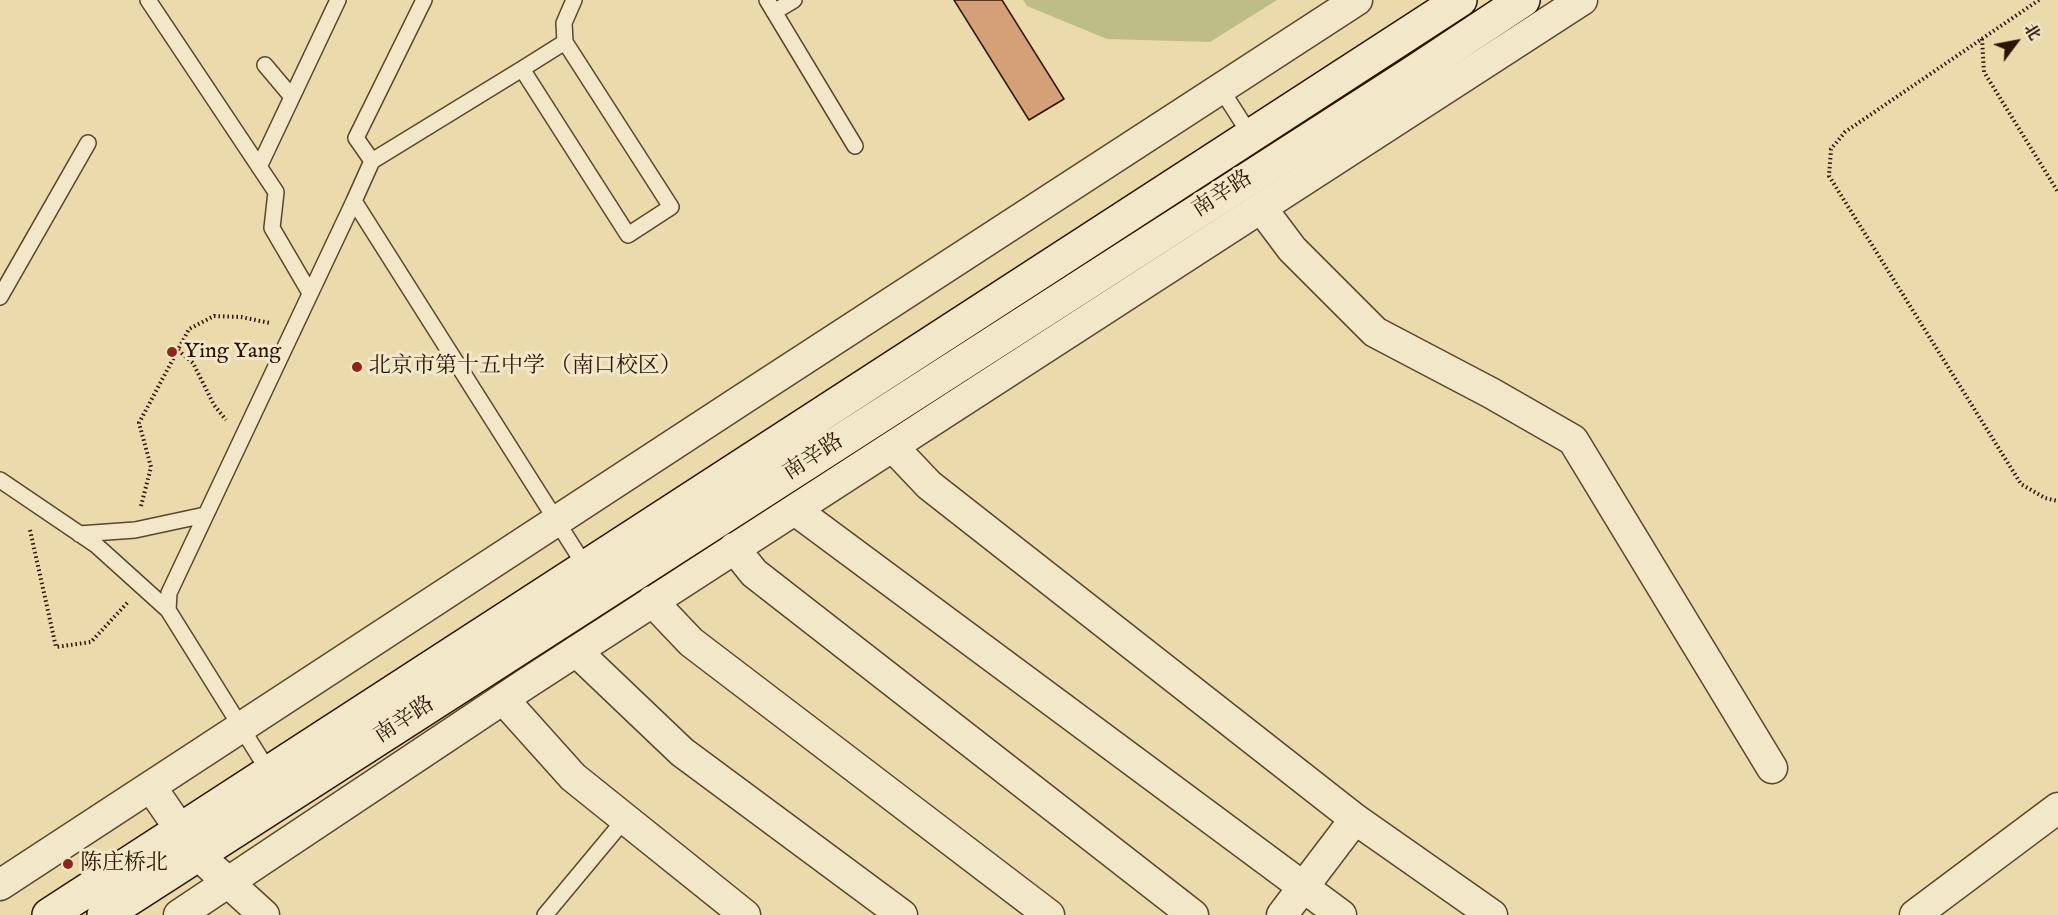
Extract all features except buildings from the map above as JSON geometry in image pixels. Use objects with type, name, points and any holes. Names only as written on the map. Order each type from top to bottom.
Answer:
[{"type":"main road","name":"南辛路","points":[[49,915],[189,842],[594,581],[1251,136],[1460,0]]},
{"type":"main road","name":"南辛路","points":[[104,915],[269,772],[594,581],[711,547],[1176,245],[1523,0]]},
{"type":"street","points":[[0,885],[1357,0]]},
{"type":"street","points":[[179,915],[652,602],[711,547],[795,510],[893,447],[1176,245],[1262,209],[1582,0]]},
{"type":"street","points":[[1262,209],[1292,249],[1375,332],[1491,393],[1573,440],[1772,768]]},
{"type":"street","points":[[893,447],[929,485],[1355,819],[1492,915]]},
{"type":"street","points":[[795,510],[1341,915]]},
{"type":"street","points":[[711,547],[754,573],[1192,915]]},
{"type":"street","points":[[652,602],[691,642],[1049,915]]},
{"type":"street","points":[[576,651],[682,752],[902,915]]},
{"type":"street","points":[[503,699],[573,777],[745,915]]},
{"type":"street","points":[[151,787],[189,842],[264,915]]},
{"type":"street","points":[[1915,915],[2058,808]]},
{"type":"street","points":[[1282,915],[1355,819]]},
{"type":"lane","points":[[148,0],[276,192],[272,228],[310,293]]},
{"type":"lane","points":[[259,167],[338,0]]},
{"type":"lane","points":[[372,161],[356,138],[424,0]]},
{"type":"lane","points":[[522,69],[628,235],[670,207],[565,42],[564,23],[574,0]]},
{"type":"lane","points":[[794,0],[771,6],[855,146]]},
{"type":"lane","points":[[168,609],[169,593],[372,161],[565,42]]},
{"type":"lane","points":[[265,65],[292,97]]},
{"type":"lane","points":[[1221,89],[1251,136]]},
{"type":"lane","points":[[0,296],[88,142]]},
{"type":"lane","points":[[354,201],[594,581]]},
{"type":"lane","points":[[0,480],[96,545],[168,609],[269,772]]},
{"type":"lane","points":[[79,534],[135,530],[205,515]]},
{"type":"lane","points":[[545,915],[626,819]]},
{"type":"path","points":[[2039,0],[1845,132],[1831,149],[1829,176],[2021,484],[2045,498],[2058,501]]},
{"type":"path","points":[[1982,38],[1984,72],[2058,192]]},
{"type":"path","points":[[135,530],[152,467],[139,423],[189,329],[214,316],[241,317],[268,321],[291,334]]},
{"type":"path","points":[[178,350],[193,363],[214,405],[224,419],[245,431]]},
{"type":"path","points":[[38,505],[28,521],[56,646],[91,642],[142,587]]},
{"type":"green space","points":[[1023,0],[1277,0],[1210,42],[1107,39],[1027,6]]},
{"type":"place","name":"Ying Yang","points":[[172,352]]},
{"type":"place","name":"北京市第十五中学 （南口校区）","points":[[357,367]]},
{"type":"place","name":"陈庄桥北","points":[[68,864]]}]
